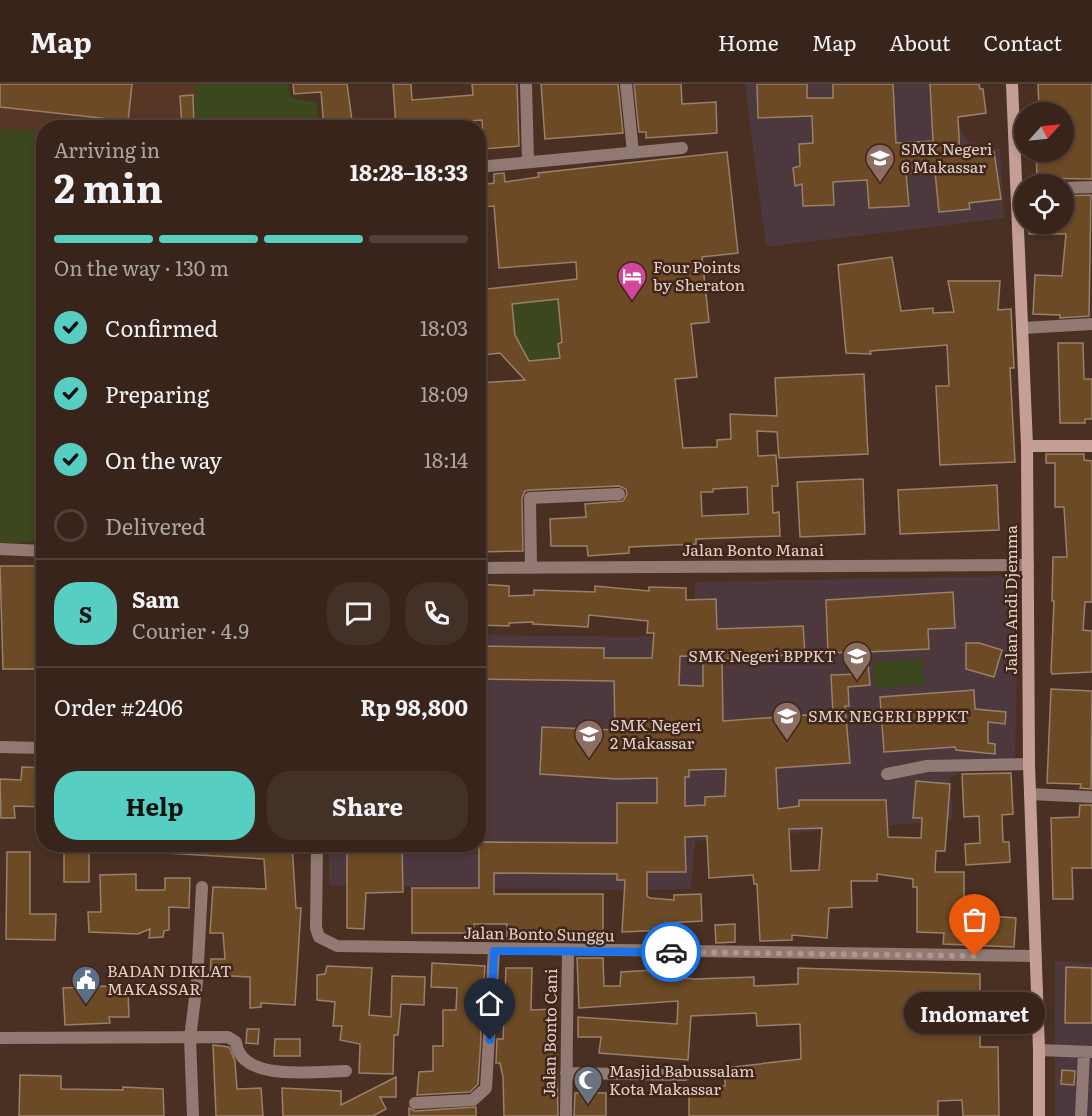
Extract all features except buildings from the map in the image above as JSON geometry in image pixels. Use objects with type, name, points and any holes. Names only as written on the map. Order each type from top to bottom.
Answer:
[{"type":"main road","name":"Jalan Andi Djemma","points":[[1012,84],[1020,174]]},
{"type":"main road","name":"Jalan Andi Djemma","points":[[1022,234],[1029,764],[1040,1050],[1039,1116]]},
{"type":"main road","points":[[1026,446],[1092,446]]},
{"type":"street","points":[[526,84],[528,161]]},
{"type":"street","points":[[626,84],[633,152]]},
{"type":"street","points":[[486,165],[682,148]]},
{"type":"street","points":[[1074,188],[1092,187]]},
{"type":"street","points":[[1023,328],[1092,324]]},
{"type":"street","points":[[531,568],[530,498],[619,494]]},
{"type":"street","points":[[0,549],[36,551]]},
{"type":"street","name":"Jalan Bonto Manai","points":[[486,568],[1028,565]]},
{"type":"street","points":[[0,747],[36,748]]},
{"type":"street","points":[[887,774],[927,766],[1029,764]]},
{"type":"street","points":[[1030,794],[1092,796]]},
{"type":"street","name":"Jalan Bonto Sunggu","points":[[317,852],[316,927],[319,937],[337,946],[494,951],[1035,956]]},
{"type":"street","points":[[193,1116],[190,1038],[197,982],[202,887]]},
{"type":"street","points":[[415,1102],[473,1100],[483,1093],[488,1081],[494,951]]},
{"type":"street","name":"Jalan Bonto Cani","points":[[566,1116],[568,951]]},
{"type":"street","points":[[0,1038],[232,1039],[241,1058],[260,1071],[346,1071]]},
{"type":"street","points":[[1040,1050],[1088,1052],[1081,1116]]},
{"type":"street","points":[[566,1073],[685,1075]]},
{"type":"shaded area","points":[[0,84],[196,84],[193,120],[36,120],[36,131],[0,128]]},
{"type":"shaded area","name":"SMK Negeri 6 Makassar","points":[[745,84],[956,84],[958,125],[969,142],[1000,149],[1004,218],[766,247]]},
{"type":"shaded area","points":[[1019,576],[1015,755],[1010,769],[962,772],[950,778],[953,820],[695,841],[691,889],[329,885],[329,852],[486,852],[486,635],[636,637],[694,634],[695,582]]},
{"type":"shaded area","points":[[1055,961],[1092,963],[1092,1116],[1055,1116]]},
{"type":"green space","points":[[196,84],[288,84],[291,98],[316,102],[318,120],[194,120]]},
{"type":"green space","points":[[0,128],[36,131],[36,541],[0,544]]},
{"type":"green space","points":[[558,299],[562,342],[560,358],[529,361],[515,335],[512,304]]},
{"type":"green space","points":[[922,659],[924,684],[875,689],[873,662]]},
{"type":"way so far","points":[[671,952],[975,956]]},
{"type":"place","name":"SMK Negeri 6 Makassar","points":[[880,184]]},
{"type":"place","name":"Four Points by Sheraton","points":[[632,302]]},
{"type":"place","name":"SMK Negeri BPPKT","points":[[857,682]]},
{"type":"place","name":"SMK NEGERI BPPKT","points":[[787,742]]},
{"type":"place","name":"SMK Negeri 2 Makassar","points":[[589,760]]},
{"type":"place","name":"Indomaret","points":[[975,956]]},
{"type":"place","name":"BADAN DIKLAT MAKASSAR","points":[[86,1006]]},
{"type":"place","name":"Masjid Babussalam Kota Makassar","points":[[588,1106]]},
{"type":"route","points":[[490,1040],[494,951],[671,952]]}]
